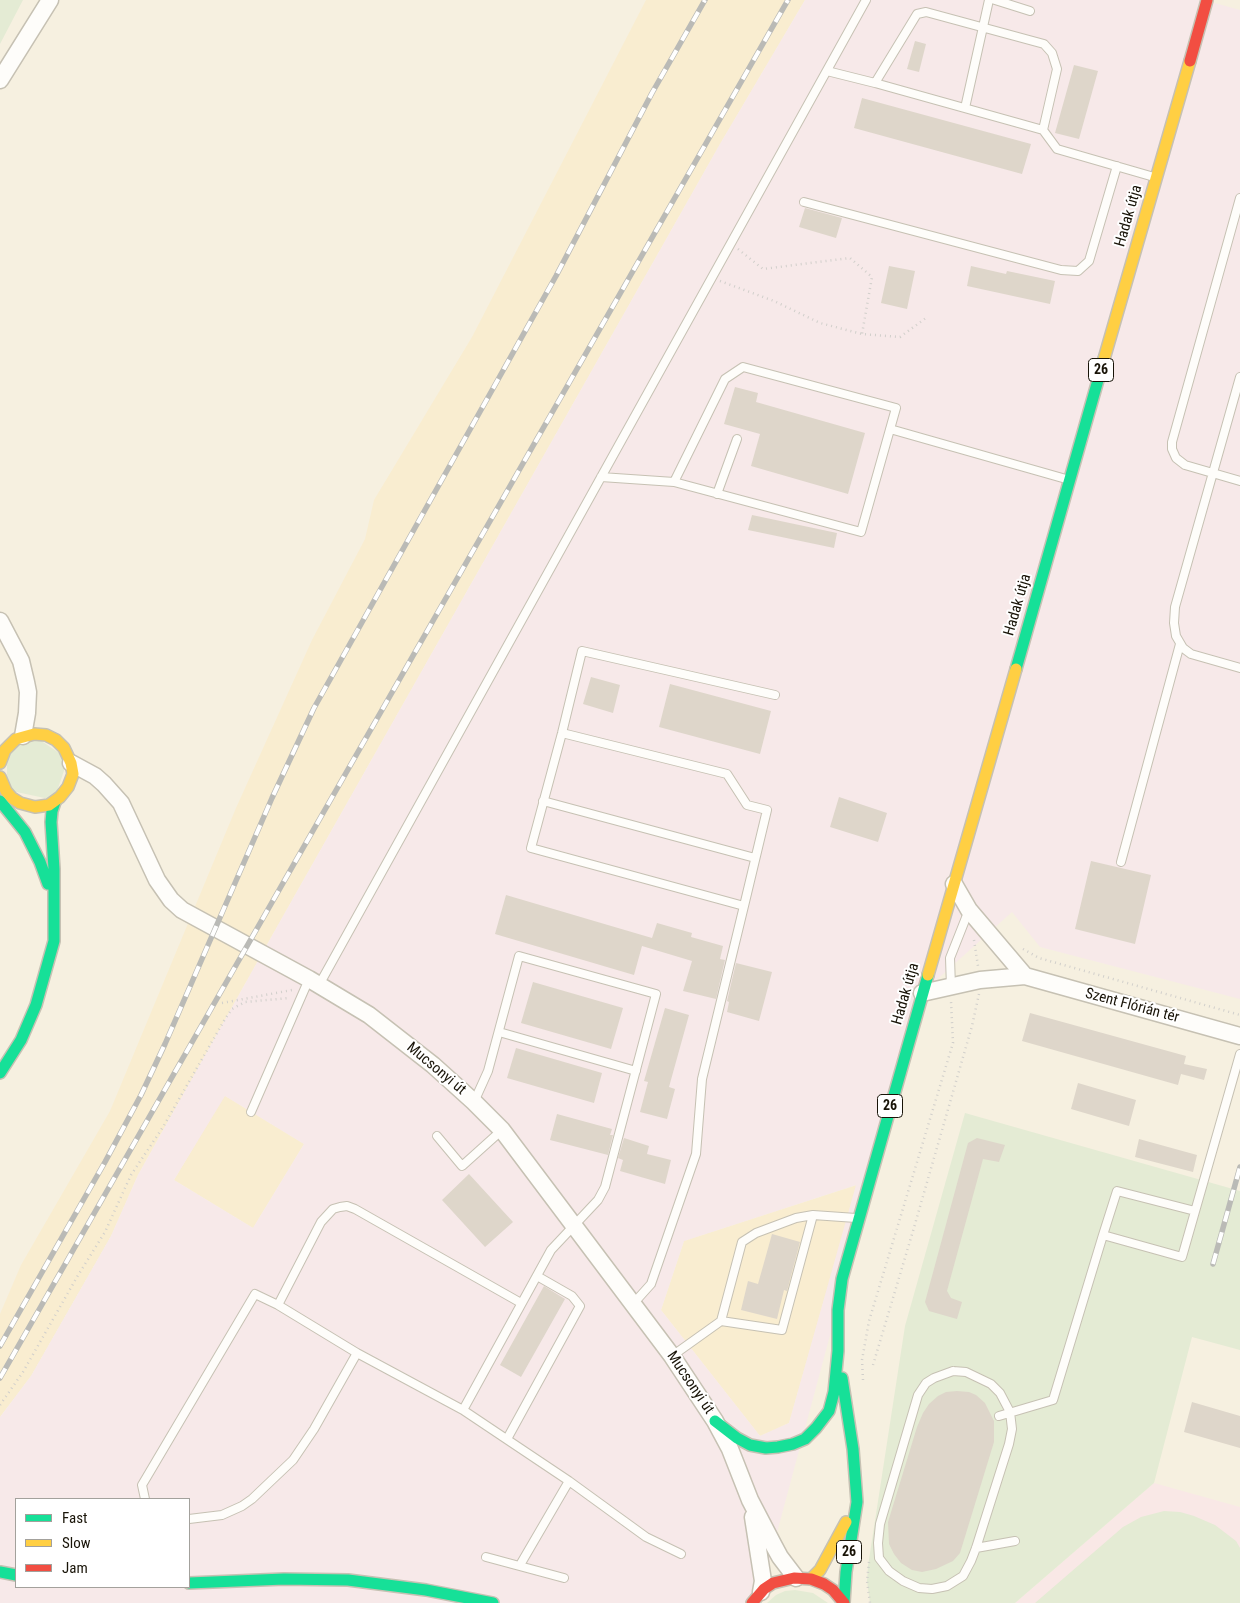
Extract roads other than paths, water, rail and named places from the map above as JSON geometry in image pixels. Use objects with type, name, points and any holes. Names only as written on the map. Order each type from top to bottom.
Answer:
[{"type":"main road","name":"Hadak útja","points":[[858,1219],[1207,0]]},
{"type":"main road","points":[[0,777],[6,791],[12,798],[29,806],[42,806],[55,802],[65,793],[73,774],[71,763],[64,748],[56,740],[46,735],[34,734],[23,736],[8,746],[1,758]]},
{"type":"main road","points":[[0,801],[21,826],[34,848],[45,873],[54,907]]},
{"type":"main road","points":[[0,1073],[21,1040],[36,1005],[54,940],[54,869],[51,839],[52,811],[55,802]]},
{"type":"main road","points":[[29,806],[43,820],[51,839]]},
{"type":"main road","name":"26","points":[[844,1603],[846,1572],[856,1502],[853,1450],[838,1351],[838,1310],[842,1279],[858,1219]]},
{"type":"main road","points":[[715,1421],[737,1438],[750,1445],[778,1448],[805,1439],[829,1410],[834,1392],[838,1351]]},
{"type":"main road","name":"26","points":[[804,1578],[820,1570],[833,1549],[856,1502]]},
{"type":"main road","points":[[0,1572],[15,1575]]},
{"type":"main road","points":[[757,1597],[778,1581],[804,1578]]},
{"type":"main road","name":"26","points":[[804,1578],[824,1584],[833,1590],[844,1603]]},
{"type":"main road","points":[[190,1582],[284,1579],[348,1580],[426,1590],[493,1603]]},
{"type":"street","points":[[0,80],[50,0]]},
{"type":"street","points":[[0,621],[21,661],[28,692],[38,720],[46,735]]},
{"type":"street","points":[[23,736],[28,692]]},
{"type":"street","name":"Mucsonyi út","points":[[71,763],[95,776],[121,803],[157,880],[171,900],[182,910],[369,1015],[433,1066],[502,1130],[672,1356],[715,1421],[735,1460],[750,1500]]},
{"type":"street","points":[[68,787],[82,782],[104,784]]},
{"type":"street","points":[[954,884],[969,910],[1025,976]]},
{"type":"street","name":"Szent Flórián tér","points":[[922,993],[980,980],[1025,976],[1240,1036]]},
{"type":"street","points":[[750,1500],[780,1557],[804,1578]]},
{"type":"street","points":[[750,1500],[763,1581],[757,1597]]},
{"type":"lane","points":[[251,1112],[300,998],[311,984],[601,477],[866,0]]},
{"type":"lane","points":[[965,108],[989,0]]},
{"type":"lane","points":[[995,0],[1030,11]]},
{"type":"lane","points":[[875,83],[917,14],[926,12],[983,26],[1044,44],[1052,52],[1057,69],[1044,130]]},
{"type":"lane","points":[[827,71],[1044,130],[1057,149],[1156,177]]},
{"type":"lane","points":[[804,202],[1061,270],[1078,271],[1089,261],[1117,166]]},
{"type":"lane","points":[[1240,198],[1172,442],[1176,458],[1185,465],[1240,481]]},
{"type":"lane","points":[[601,477],[674,482],[861,532],[896,408],[743,367],[725,379],[674,482]]},
{"type":"lane","points":[[1240,377],[1175,607],[1175,629],[1180,644],[1191,654],[1240,668]]},
{"type":"lane","points":[[890,429],[1070,480]]},
{"type":"lane","points":[[718,494],[737,439]]},
{"type":"lane","points":[[1121,862],[1180,644]]},
{"type":"lane","points":[[744,906],[531,848],[582,651],[775,695]]},
{"type":"lane","points":[[562,733],[727,774],[747,805],[766,810],[702,1080],[696,1154],[651,1284],[633,1304]]},
{"type":"lane","points":[[544,801],[755,858]]},
{"type":"lane","points":[[951,986],[950,958],[969,910]]},
{"type":"lane","points":[[464,1410],[551,1250],[598,1200],[605,1187],[656,994],[519,956],[488,1071],[474,1102]]},
{"type":"lane","points":[[498,1032],[636,1071]]},
{"type":"lane","points":[[1104,1235],[1182,1258],[1240,1054]]},
{"type":"lane","points":[[437,1136],[462,1166],[502,1130]]},
{"type":"lane","points":[[999,1416],[1053,1400],[1117,1191],[1195,1211]]},
{"type":"lane","points":[[278,1306],[321,1222],[332,1209],[340,1206],[355,1209],[521,1303]]},
{"type":"lane","points":[[672,1356],[721,1321],[742,1242],[756,1233],[796,1218],[812,1215],[858,1219]]},
{"type":"lane","points":[[721,1321],[782,1330],[812,1215]]},
{"type":"lane","points":[[507,1440],[580,1306],[572,1296],[537,1276]]},
{"type":"lane","points":[[145,1498],[142,1485],[255,1294],[357,1353],[464,1410],[569,1481],[646,1537],[681,1554]]},
{"type":"lane","points":[[190,1519],[222,1514],[242,1506],[293,1460],[314,1429],[357,1353]]},
{"type":"lane","points":[[953,1371],[966,1372],[991,1384],[1000,1393],[1010,1412],[1012,1429],[1009,1444],[976,1548],[963,1576],[947,1586],[932,1589],[919,1588],[903,1581],[889,1571],[879,1558],[878,1543],[880,1524],[918,1394],[926,1383],[942,1374],[953,1371]]},
{"type":"lane","points":[[520,1565],[569,1481]]},
{"type":"lane","points":[[976,1548],[1015,1541]]},
{"type":"lane","points":[[486,1556],[564,1578]]},
{"type":"railway","points":[[0,1346],[141,1095],[272,798],[314,708],[556,276],[652,93],[705,0]]},
{"type":"railway","points":[[0,1378],[788,0]]},
{"type":"railway","points":[[1213,1264],[1240,1167]]}]
